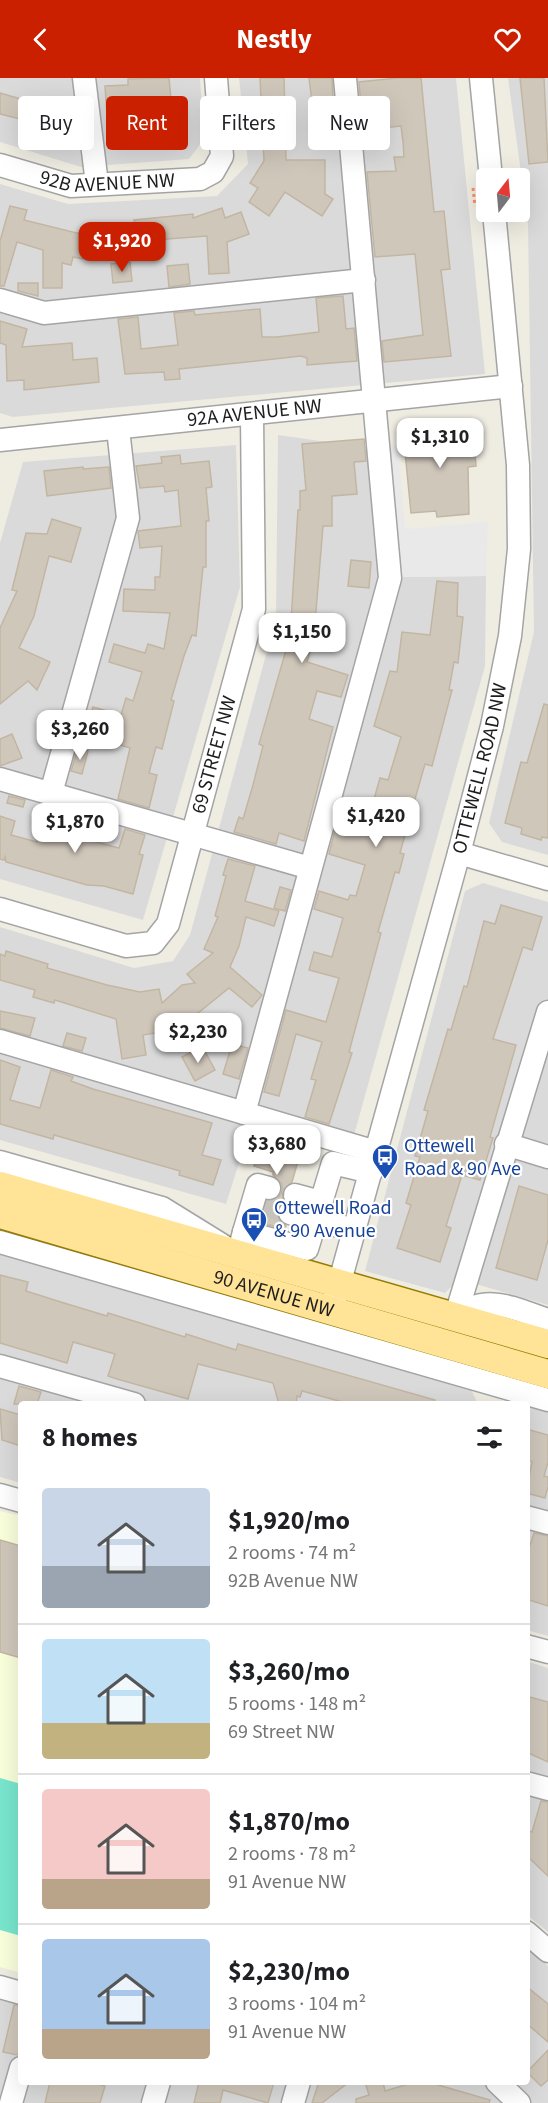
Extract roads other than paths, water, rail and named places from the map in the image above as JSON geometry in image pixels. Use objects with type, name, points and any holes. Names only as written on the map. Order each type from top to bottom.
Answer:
[{"type":"main road","name":"90 AVENUE NW","points":[[0,1186],[304,1261],[335,1297],[498,1383],[548,1374]]},
{"type":"main road","name":"90 AVENUE NW","points":[[0,1214],[335,1297],[455,1318],[548,1344]]},
{"type":"street","points":[[84,78],[97,184]]},
{"type":"street","name":"92B AVENUE NW","points":[[0,165],[71,186],[200,179],[213,172],[222,156],[216,78]]},
{"type":"street","points":[[244,1113],[390,579],[345,78]]},
{"type":"street","points":[[481,78],[490,168]]},
{"type":"street","name":"OTTEWELL ROAD NW","points":[[335,1297],[459,853],[492,726],[510,636],[519,521],[518,465],[495,222]]},
{"type":"street","points":[[0,300],[44,313],[364,280]]},
{"type":"street","name":"92A AVENUE NW","points":[[1,443],[511,386]]},
{"type":"street","name":"69 STREET NW","points":[[0,909],[126,946],[153,943],[168,924],[254,609],[252,415]]},
{"type":"street","points":[[51,793],[128,518],[118,429]]},
{"type":"street","points":[[0,779],[310,868]]},
{"type":"street","points":[[459,853],[548,879]]},
{"type":"street","points":[[455,1318],[506,1144],[548,1012]]},
{"type":"street","points":[[0,1041],[244,1113],[374,1162]]},
{"type":"street","points":[[506,1144],[548,1156]]},
{"type":"street","name":"90 AVENUE NW","points":[[0,1162],[162,1209],[241,1244]]},
{"type":"street","points":[[304,1261],[333,1163],[374,1162]]},
{"type":"street","points":[[241,1244],[262,1199]]},
{"type":"street","points":[[292,1204],[318,1211],[354,1230]]},
{"type":"street","name":"90 AVENUE NW","points":[[0,1242],[498,1383],[548,1400]]},
{"type":"street","points":[[455,1318],[466,1309],[487,1303],[548,1320]]},
{"type":"street","points":[[498,1383],[512,1333]]},
{"type":"street","points":[[0,1365],[124,1401]]},
{"type":"street","points":[[0,1495],[18,1500]]},
{"type":"street","points":[[530,1517],[548,1523]]},
{"type":"street","points":[[530,1647],[548,1652]]},
{"type":"street","points":[[530,1784],[548,1789]]},
{"type":"street","points":[[530,1935],[548,1951]]},
{"type":"street","points":[[0,1987],[18,1992]]},
{"type":"street","points":[[11,2103],[18,2078]]},
{"type":"street","points":[[153,2103],[158,2085]]},
{"type":"street","points":[[292,2103],[298,2085]]},
{"type":"street","points":[[500,2085],[519,2103]]},
{"type":"tunnel","points":[[264,1205],[290,1213]]},
{"type":"place","name":"Ottewell Road & 90 Ave","points":[[385,1180]]},
{"type":"place","name":"Ottewell Road & 90 Avenue","points":[[254,1243]]}]
